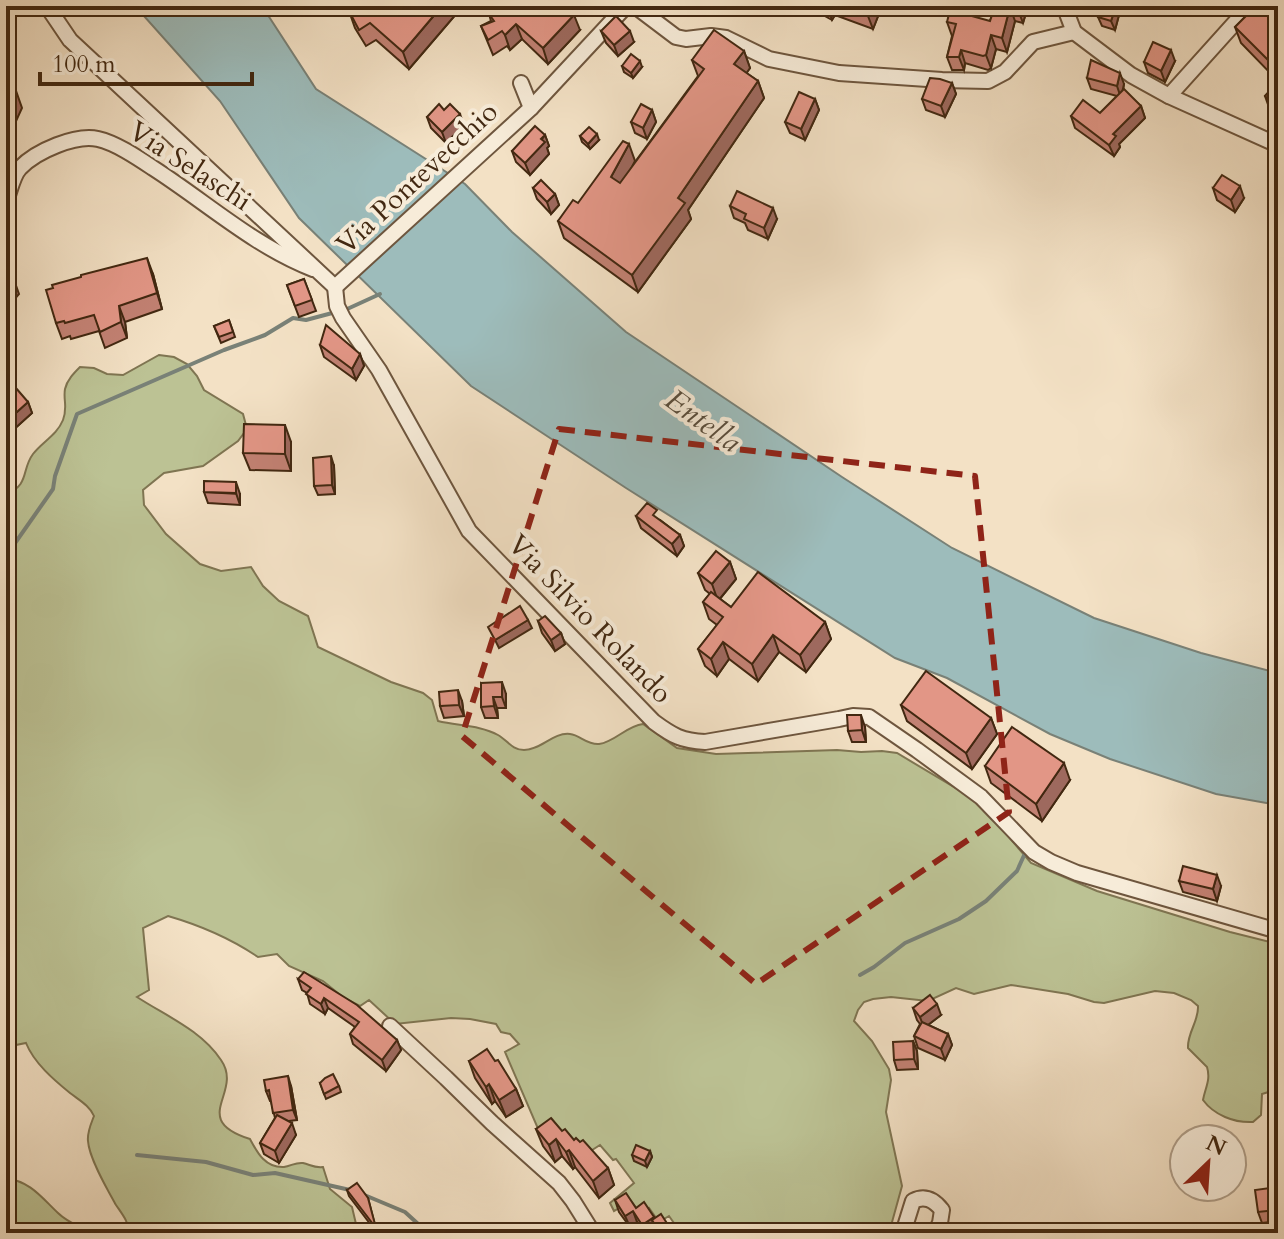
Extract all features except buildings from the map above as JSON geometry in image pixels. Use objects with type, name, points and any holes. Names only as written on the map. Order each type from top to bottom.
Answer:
[{"type":"street","points":[[47,6],[70,40],[319,272],[339,285]]},
{"type":"street","name":"Via Pontevecchio","points":[[339,285],[529,110],[626,6]]},
{"type":"street","points":[[635,6],[676,37],[726,38],[769,59],[839,73],[942,80],[988,81],[1005,72],[1033,42],[1074,32]]},
{"type":"street","points":[[1066,6],[1074,32],[1131,75],[1169,96],[1278,145]]},
{"type":"street","points":[[1169,96],[1250,6]]},
{"type":"street","points":[[521,83],[529,110]]},
{"type":"street","name":"Via Selaschi","points":[[6,201],[18,169],[43,150],[83,138],[100,139],[170,179],[260,244],[319,272]]},
{"type":"street","name":"Via Silvio Rolando","points":[[339,285],[337,306],[343,318],[379,370],[469,531],[654,722],[673,736],[705,742],[853,716],[869,717],[981,797],[1034,852],[1051,862],[1077,873],[1278,931]]},
{"type":"street","points":[[390,1026],[559,1183],[593,1233]]},
{"type":"street","points":[[903,1233],[913,1201],[920,1197],[935,1201],[942,1210],[935,1233]]},
{"type":"highlighted area","points":[[559,429],[975,476],[1009,812],[756,984],[462,736]]},
{"type":"green space","points":[[159,355],[174,357],[187,364],[204,390],[243,414],[247,429],[238,441],[203,466],[164,473],[143,490],[144,505],[166,534],[200,564],[221,571],[251,567],[263,586],[279,601],[308,616],[318,647],[391,682],[423,693],[432,700],[438,721],[491,732],[520,750],[536,747],[564,734],[599,744],[643,724],[677,748],[716,754],[837,750],[897,753],[979,802],[1031,863],[1097,891],[1278,944],[1278,1089],[1262,1094],[1261,1115],[1253,1122],[1232,1119],[1219,1114],[1203,1100],[1208,1080],[1207,1067],[1188,1048],[1198,1006],[1174,993],[1155,991],[1104,1003],[1011,985],[974,994],[956,988],[928,1001],[891,997],[873,999],[864,1002],[854,1021],[872,1041],[889,1069],[891,1080],[886,1112],[902,1186],[889,1233],[681,1233],[669,1216],[659,1222],[649,1208],[641,1214],[631,1201],[614,1211],[610,1203],[634,1183],[616,1159],[613,1160],[600,1145],[586,1154],[566,1135],[539,1131],[505,1052],[519,1044],[510,1034],[501,1032],[496,1024],[451,1018],[395,1024],[369,1000],[360,1006],[344,998],[323,981],[289,966],[277,954],[258,957],[214,933],[168,916],[143,928],[149,990],[137,997],[204,1040],[221,1060],[227,1083],[220,1114],[223,1123],[250,1139],[262,1158],[272,1165],[284,1167],[300,1163],[323,1167],[330,1189],[352,1207],[356,1224],[366,1233],[129,1233],[89,1148],[92,1112],[45,1071],[26,1043],[6,1047],[6,494],[19,486],[33,454],[63,420],[66,386],[80,367],[123,375]]},
{"type":"green space","points":[[6,1178],[29,1187],[69,1222],[91,1233],[6,1233]]},
{"type":"water","name":"Entella","points":[[135,6],[262,6],[316,89],[465,184],[512,232],[626,332],[842,477],[952,548],[1094,618],[1201,653],[1278,673],[1278,805],[1216,794],[1110,759],[1050,734],[947,678],[895,658],[471,386],[299,218],[220,101]]},
{"type":"waterway","points":[[345,310],[380,294]]},
{"type":"waterway","points":[[6,556],[53,489],[77,414],[265,335],[293,318],[306,320],[336,312]]},
{"type":"waterway","points":[[6,580],[8,555]]},
{"type":"waterway","points":[[860,975],[905,943],[959,919],[986,901],[1017,871],[1026,851]]},
{"type":"waterway","points":[[137,1155],[206,1162],[253,1175],[275,1173],[350,1190]]},
{"type":"waterway","points":[[362,1194],[405,1212],[428,1233]]}]
